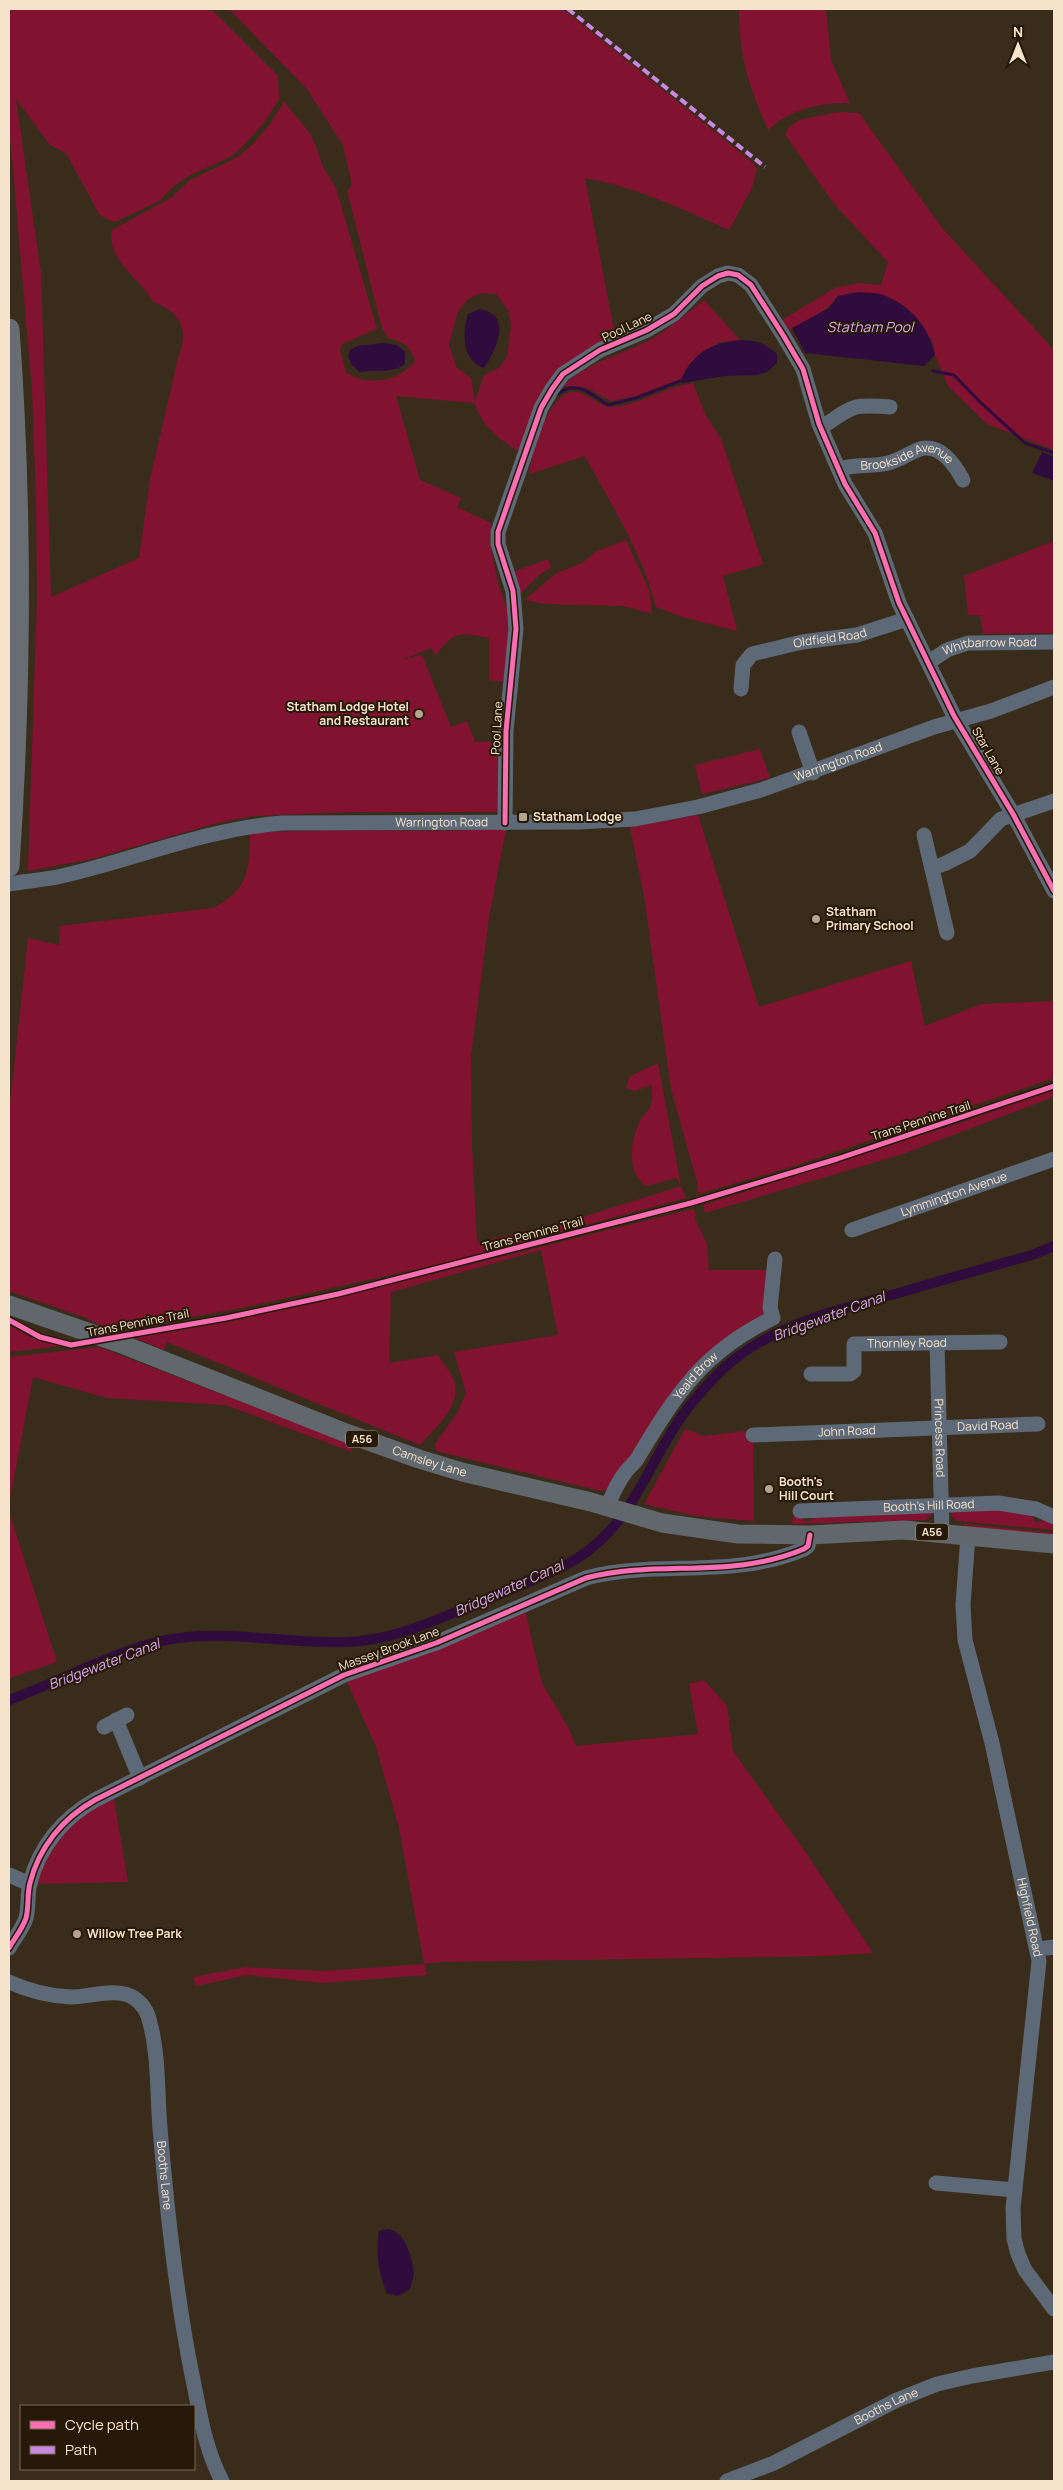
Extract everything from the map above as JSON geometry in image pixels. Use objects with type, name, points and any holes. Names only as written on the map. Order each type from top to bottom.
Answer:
[{"type":"highway","points":[[9,329],[18,583],[17,680],[9,866]]},
{"type":"main road","name":"Camsley Lane","points":[[9,1305],[119,1343],[346,1434],[462,1472],[610,1508],[662,1523],[738,1534],[810,1535]]},
{"type":"main road","name":"A56","points":[[810,1535],[890,1530],[968,1535],[1054,1544]]},
{"type":"street","name":"Pool Lane","points":[[505,823],[506,731],[516,629],[514,596],[498,544],[498,532],[541,408],[563,374],[600,350],[647,330],[674,314],[702,286],[718,276],[738,275],[751,285],[783,334],[802,370],[821,428],[839,469],[875,533],[893,589],[907,619]]},
{"type":"street","points":[[821,428],[854,406],[890,407]]},
{"type":"street","name":"Brookside Avenue","points":[[839,469],[851,465],[887,463],[927,448],[940,452],[949,460],[963,480]]},
{"type":"street","name":"Oldfield Road","points":[[741,689],[743,665],[752,654],[793,644],[857,635],[907,619]]},
{"type":"street","name":"Star Lane","points":[[907,619],[957,720],[1013,814],[1054,891]]},
{"type":"street","name":"Whitbarrow Road","points":[[929,662],[947,650],[968,644],[1054,642]]},
{"type":"street","points":[[957,720],[991,711],[1054,687]]},
{"type":"street","name":"Warrington Road","points":[[9,884],[61,876],[212,834],[253,825],[282,823],[579,822],[635,819],[735,798],[957,720]]},
{"type":"street","points":[[798,732],[812,772]]},
{"type":"street","points":[[932,868],[970,851],[994,824],[1013,814],[1054,801]]},
{"type":"street","points":[[924,835],[932,868],[947,908],[948,933]]},
{"type":"street","name":"Lymmington Avenue","points":[[849,1231],[1054,1160]]},
{"type":"street","name":"Yeald Brow","points":[[610,1508],[625,1472],[636,1461],[649,1436],[686,1384],[719,1350],[737,1337],[773,1318],[770,1308],[775,1258]]},
{"type":"street","name":"Thornley Road","points":[[811,1374],[850,1374],[854,1371],[854,1344],[1000,1342]]},
{"type":"street","name":"Princess Road","points":[[937,1343],[942,1533]]},
{"type":"street","name":"David Road","points":[[939,1426],[1038,1424]]},
{"type":"street","name":"John Road","points":[[753,1435],[939,1426]]},
{"type":"street","name":"Booth's Hill Road","points":[[800,1511],[942,1505],[1020,1505],[1036,1508],[1054,1517]]},
{"type":"street","name":"Massey Brook Lane","points":[[9,1948],[26,1919],[30,1884],[40,1859],[59,1827],[76,1811],[140,1778],[344,1675],[436,1643],[586,1578],[610,1572],[731,1568],[767,1562],[804,1550],[808,1546],[810,1535]]},
{"type":"street","name":"Highfield Road","points":[[968,1535],[963,1605],[965,1640],[992,1743],[1038,1949],[1039,1976],[1013,2224],[1018,2254],[1026,2270],[1050,2294],[1054,2309]]},
{"type":"street","points":[[116,1721],[140,1778]]},
{"type":"street","points":[[9,1875],[30,1884]]},
{"type":"street","points":[[1038,1949],[1054,1947]]},
{"type":"street","name":"Booths Lane","points":[[9,1982],[26,1990],[47,1995],[73,1997],[121,1994],[132,1997],[146,2011],[151,2024],[160,2130],[183,2335],[203,2435],[222,2481]]},
{"type":"street","points":[[936,2183],[1016,2190]]},
{"type":"street","name":"Booths Lane","points":[[728,2481],[774,2464],[898,2400],[937,2384],[1054,2362]]},
{"type":"shaded area","points":[[9,9],[211,9],[278,76],[279,99],[263,124],[240,149],[230,157],[190,175],[175,185],[159,201],[115,222],[99,214],[66,153],[50,145],[16,99],[41,273],[51,597],[139,558],[150,479],[183,339],[183,331],[177,317],[163,306],[153,302],[148,293],[119,260],[114,251],[112,230],[171,198],[190,180],[238,157],[253,144],[270,124],[284,102],[309,132],[323,167],[336,188],[377,329],[342,344],[340,350],[346,372],[363,380],[382,380],[400,374],[415,361],[408,348],[398,341],[388,338],[382,328],[347,191],[352,185],[343,145],[306,88],[229,9],[563,9],[752,162],[757,169],[752,188],[729,230],[641,193],[585,178],[616,341],[535,405],[520,452],[492,432],[482,419],[474,403],[396,396],[420,480],[461,498],[457,507],[491,523],[490,543],[498,583],[507,609],[509,634],[504,682],[489,680],[489,638],[464,634],[458,635],[448,641],[436,655],[431,648],[402,660],[422,655],[451,727],[467,721],[475,742],[502,741],[504,812],[348,812],[254,816],[217,823],[92,859],[28,871],[37,598],[36,500],[32,390],[9,124]],"holes":[[[481,293],[496,294],[508,310],[511,325],[507,357],[499,368],[484,375],[475,402],[471,378],[457,368],[449,345],[458,311],[468,299]]]},
{"type":"shaded area","points":[[739,9],[826,9],[831,60],[850,103],[827,104],[806,108],[787,116],[768,130],[746,71],[739,26]]},
{"type":"shaded area","points":[[838,112],[859,113],[942,228],[1054,350],[1054,450],[987,424],[948,386],[935,355],[932,339],[838,296],[816,317],[787,330],[782,320],[835,288],[859,283],[881,285],[888,262],[835,205],[786,136],[787,129],[799,120]]},
{"type":"shaded area","points":[[704,300],[740,340],[720,342],[689,364],[681,379],[636,396],[611,401],[585,387],[563,386],[572,378],[594,365],[658,335]]},
{"type":"shaded area","points":[[693,383],[705,414],[721,439],[763,564],[723,576],[737,631],[682,617],[656,607],[635,549],[585,456],[529,474],[538,438],[544,423],[559,399],[568,393],[578,392],[604,406],[613,407],[634,403],[673,388]]},
{"type":"shaded area","points":[[626,540],[650,592],[652,614],[623,606],[544,604],[525,600],[555,574],[582,563],[597,551]]},
{"type":"shaded area","points":[[1054,541],[1054,633],[983,634],[980,615],[968,615],[964,576]]},
{"type":"shaded area","points":[[548,559],[551,568],[540,574],[520,594],[510,573]]},
{"type":"shaded area","points":[[760,749],[770,778],[702,794],[695,765]]},
{"type":"shaded area","points":[[698,815],[759,1007],[911,961],[925,1026],[981,1004],[1054,1001],[1054,1078],[791,1167],[698,1194],[697,1182],[671,1089],[644,896],[630,827]]},
{"type":"shaded area","points":[[506,829],[489,918],[471,1056],[472,1147],[477,1243],[573,1220],[681,1186],[686,1198],[449,1262],[241,1308],[141,1326],[102,1326],[86,1318],[9,1291],[9,1113],[28,938],[59,945],[60,926],[213,908],[234,894],[245,878],[248,868],[250,833]]},
{"type":"shaded area","points":[[658,1063],[681,1186],[677,1178],[646,1186],[635,1172],[633,1164],[632,1147],[634,1138],[641,1119],[650,1107],[652,1085],[635,1091],[626,1088],[630,1076]]},
{"type":"shaded area","points":[[1054,1090],[1054,1097],[903,1154],[705,1213],[703,1205],[962,1122]]},
{"type":"shaded area","points":[[693,1209],[697,1216],[694,1217],[707,1244],[709,1270],[767,1270],[767,1315],[743,1327],[609,1489],[601,1491],[436,1451],[435,1444],[458,1412],[466,1393],[454,1352],[558,1335],[541,1250],[391,1292],[389,1363],[438,1355],[453,1378],[456,1387],[452,1406],[440,1423],[420,1445],[167,1342],[164,1350],[133,1337],[344,1295]]},
{"type":"shaded area","points":[[9,1325],[30,1337],[61,1346],[9,1352]]},
{"type":"shaded area","points":[[99,1347],[349,1443],[352,1452],[226,1405],[107,1398],[33,1377],[9,1504],[9,1357]]},
{"type":"shaded area","points":[[685,1429],[704,1436],[753,1430],[754,1521],[696,1516],[644,1504]]},
{"type":"shaded area","points":[[1010,1508],[1033,1514],[1035,1523],[1044,1520],[1054,1522],[1054,1530],[958,1521],[952,1517],[951,1509]]},
{"type":"shaded area","points":[[932,1509],[931,1516],[925,1520],[792,1524],[793,1516],[796,1514],[802,1517],[803,1521],[811,1521],[814,1516]]},
{"type":"shaded area","points":[[9,1512],[57,1662],[9,1678]]},
{"type":"shaded area","points":[[964,1524],[1054,1533],[1054,1537],[963,1527]]},
{"type":"shaded area","points":[[525,1610],[542,1683],[569,1729],[576,1746],[698,1734],[689,1684],[704,1680],[727,1706],[733,1751],[804,1850],[873,1953],[825,1956],[442,1962],[424,1964],[399,1828],[376,1747],[344,1675]]},
{"type":"shaded area","points":[[114,1799],[128,1882],[30,1884],[76,1811]]},
{"type":"shaded area","points":[[424,1964],[427,1975],[323,1983],[248,1975],[196,1986],[193,1977],[245,1967],[323,1971]]},
{"type":"water","name":"Statham Pool","points":[[858,292],[883,295],[904,306],[924,327],[935,355],[924,366],[805,353],[792,328],[829,308],[838,296]]},
{"type":"water","points":[[480,309],[496,318],[499,326],[497,343],[484,368],[477,365],[471,359],[465,337],[468,314]]},
{"type":"water","points":[[740,340],[756,342],[769,347],[777,354],[777,363],[767,372],[757,375],[724,376],[683,383],[680,381],[691,363],[704,351],[719,344]]},
{"type":"water","points":[[383,343],[397,345],[405,352],[405,364],[395,369],[360,372],[352,365],[348,357],[350,350],[358,346]]},
{"type":"water","points":[[1042,452],[1054,457],[1054,481],[1032,473]]},
{"type":"water","points":[[387,2229],[399,2234],[403,2239],[413,2267],[414,2275],[410,2289],[398,2296],[387,2293],[380,2270],[378,2255],[379,2231]]},
{"type":"waterway","points":[[933,371],[954,375],[1025,443],[1054,453]]},
{"type":"waterway","points":[[558,394],[565,390],[578,388],[590,393],[608,405],[636,398],[680,381]]},
{"type":"waterway","name":"Bridgewater Canal","points":[[9,1700],[124,1652],[162,1641],[207,1636],[321,1642],[361,1641],[392,1635],[423,1625],[526,1583],[560,1568],[582,1555],[601,1540],[629,1505],[663,1446],[698,1395],[732,1361],[754,1346],[777,1333],[826,1314],[1032,1255],[1054,1246]]},
{"type":"marked path","points":[[568,9],[765,167]]},
{"type":"cycle path","points":[[505,823],[506,731],[516,629],[513,591],[498,544],[498,532],[541,408],[563,374],[600,350],[647,330],[674,314],[702,286],[718,276],[728,273],[738,275],[751,285],[803,369],[819,424],[845,484],[875,533],[899,603],[954,716],[1013,814],[1054,891]]},
{"type":"cycle path","name":"Trans Pennine Trail","points":[[9,1320],[40,1337],[71,1345],[226,1318],[338,1294],[691,1203],[837,1159],[1054,1086]]},
{"type":"cycle path","points":[[9,1948],[21,1930],[26,1918],[30,1883],[39,1857],[63,1825],[83,1807],[95,1800],[344,1675],[436,1643],[586,1578],[641,1570],[749,1564],[804,1549],[808,1546],[810,1535]]},
{"type":"place","name":"Statham Lodge Hotel and Restaurant","points":[[419,714]]},
{"type":"place","name":"Statham Lodge","points":[[523,817]]},
{"type":"place","name":"Statham Primary School","points":[[816,919]]},
{"type":"place","name":"Booth's Hill Court","points":[[769,1489]]},
{"type":"place","name":"Willow Tree Park","points":[[77,1934]]}]
